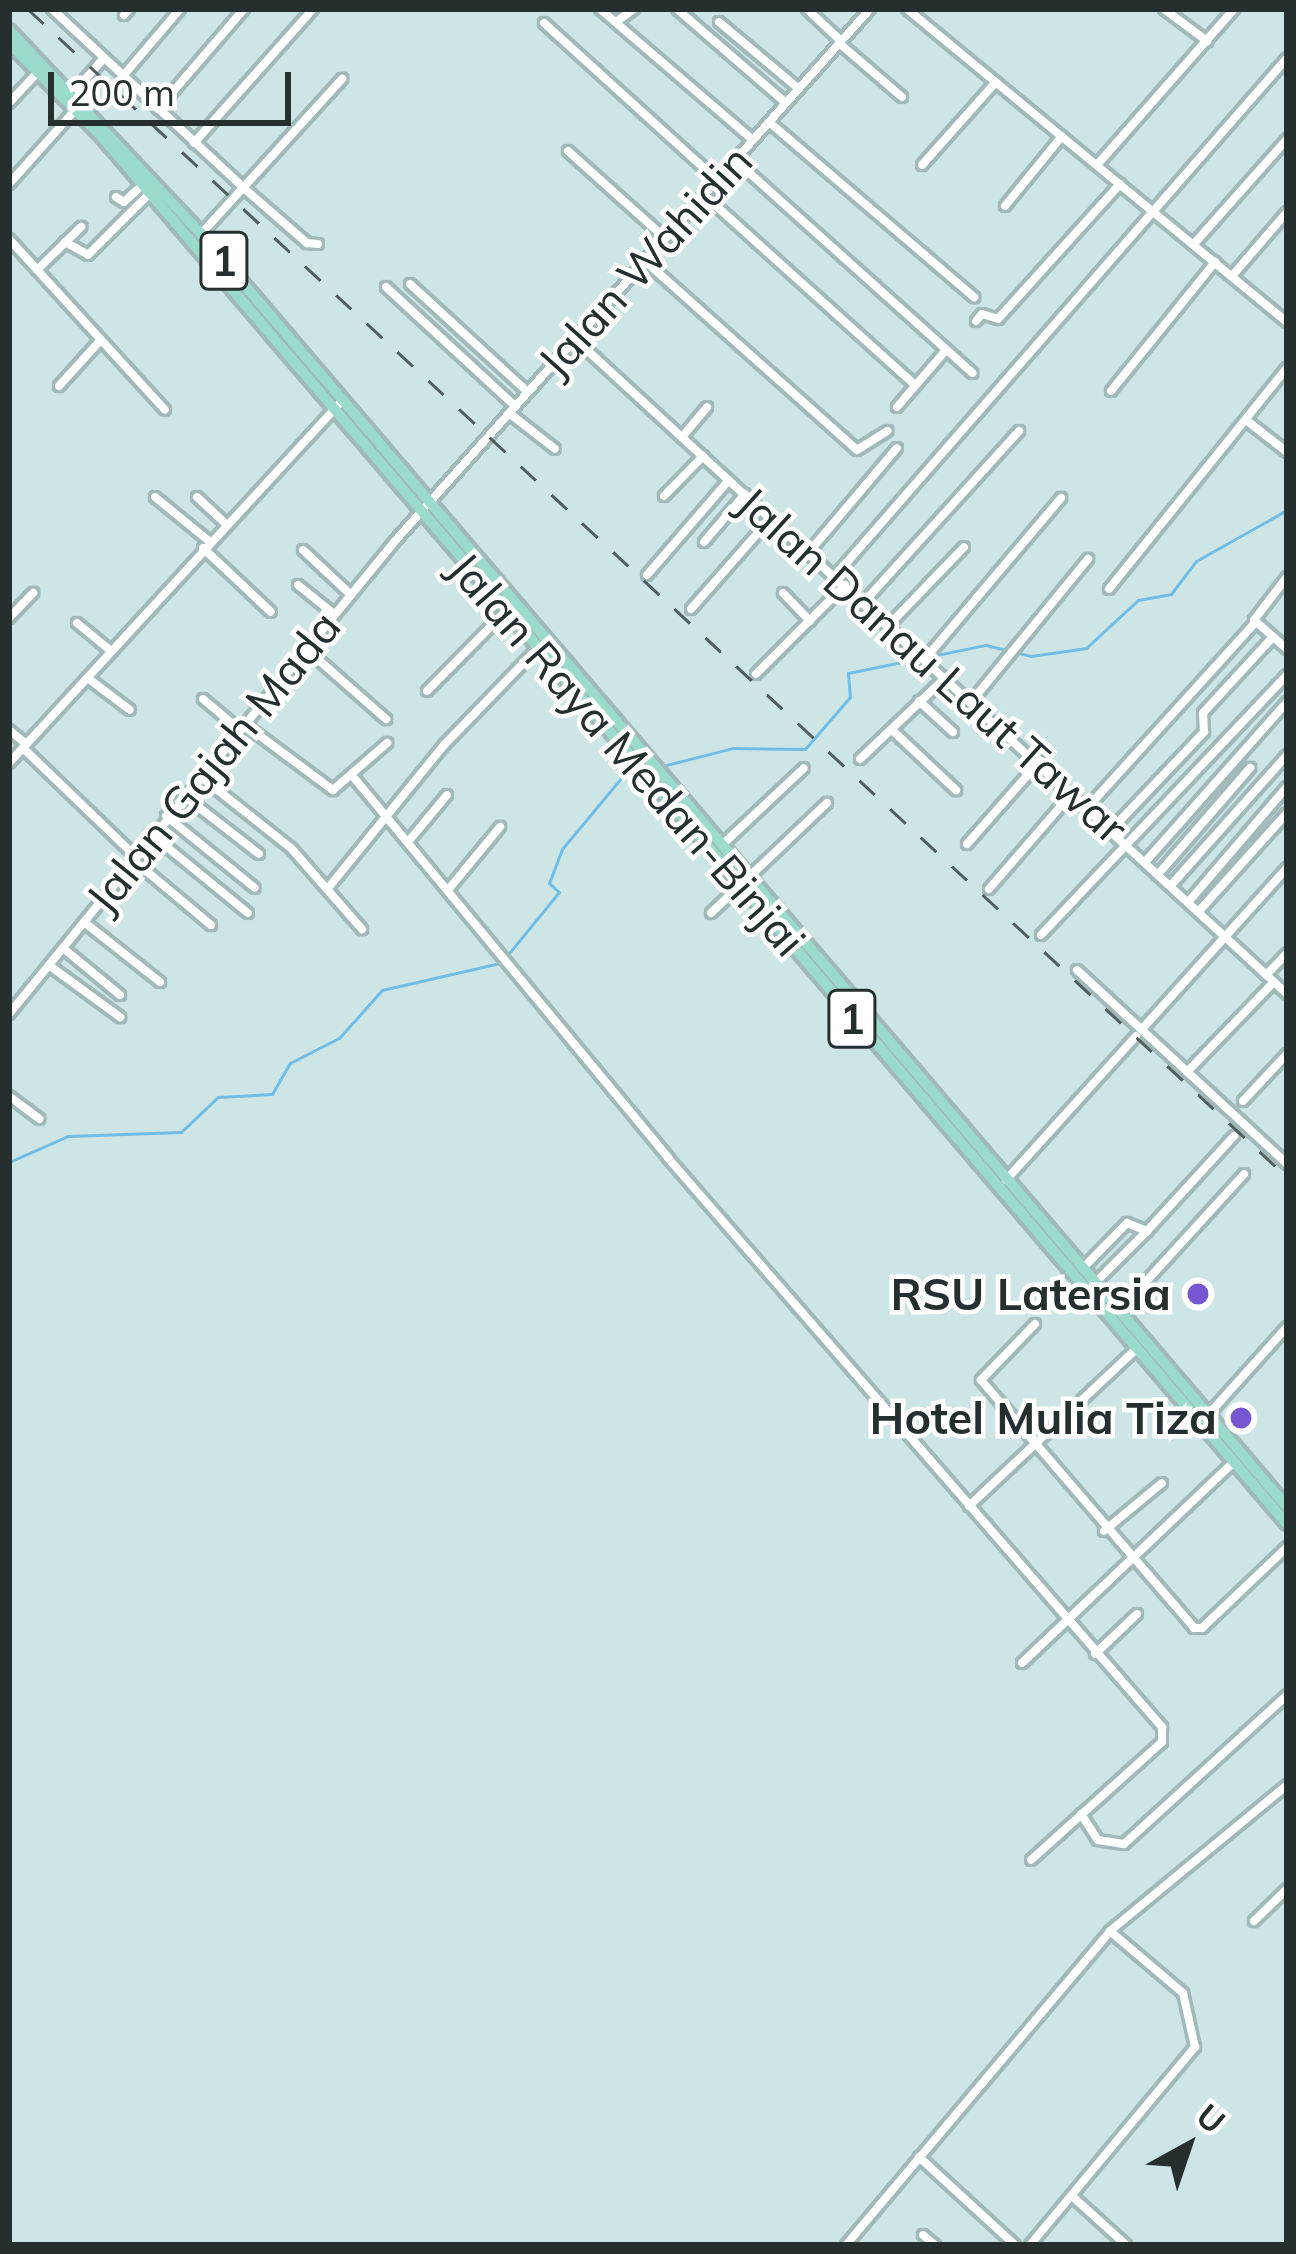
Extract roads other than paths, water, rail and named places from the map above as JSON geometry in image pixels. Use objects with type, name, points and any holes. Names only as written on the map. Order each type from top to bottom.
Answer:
[{"type":"main road","name":"Jalan Raya Medan-Binjai","points":[[9,30],[74,92],[201,234],[338,406]]},
{"type":"main road","name":"Jalan Raya Medan-Binjai","points":[[9,43],[76,108],[722,846],[746,882],[1136,1349],[1287,1507]]},
{"type":"main road","name":"Jalan Raya Medan-Binjai","points":[[424,507],[537,650],[1119,1311],[1287,1524]]},
{"type":"street","points":[[52,9],[246,190],[307,243],[318,244]]},
{"type":"street","points":[[123,76],[180,9]]},
{"type":"street","points":[[158,109],[244,9]]},
{"type":"street","points":[[194,143],[313,9]]},
{"type":"street","points":[[601,9],[753,140]]},
{"type":"street","points":[[616,22],[634,9]]},
{"type":"street","points":[[677,9],[786,103]]},
{"type":"street","points":[[807,9],[902,97]]},
{"type":"street","name":"Jalan Wahidin","points":[[424,507],[870,9]]},
{"type":"street","points":[[908,9],[1283,319],[1287,307]]},
{"type":"street","points":[[1165,9],[1207,41]]},
{"type":"street","points":[[1097,165],[1234,9]]},
{"type":"street","points":[[719,22],[799,89]]},
{"type":"street","points":[[544,23],[717,180]]},
{"type":"street","points":[[74,92],[104,58]]},
{"type":"street","points":[[835,576],[1287,58]]},
{"type":"street","points":[[9,103],[39,71]]},
{"type":"street","points":[[201,234],[246,190],[342,79]]},
{"type":"street","points":[[922,165],[996,82]]},
{"type":"street","points":[[9,184],[76,108]]},
{"type":"street","points":[[769,122],[974,297]]},
{"type":"street","points":[[1005,206],[1062,136]]},
{"type":"street","points":[[1193,244],[1287,139]]},
{"type":"street","points":[[568,152],[665,238]]},
{"type":"street","points":[[736,160],[972,373]]},
{"type":"street","points":[[976,321],[982,314],[998,319],[1120,184]]},
{"type":"street","points":[[116,196],[124,202],[144,191]]},
{"type":"street","points":[[65,242],[88,255],[144,191]]},
{"type":"street","points":[[704,195],[915,385]]},
{"type":"street","points":[[1232,276],[1287,212]]},
{"type":"street","points":[[37,270],[81,227]]},
{"type":"street","points":[[9,238],[98,343],[165,410]]},
{"type":"street","points":[[645,261],[857,450],[887,430]]},
{"type":"street","points":[[1111,391],[1215,262]]},
{"type":"street","points":[[410,284],[528,392]]},
{"type":"street","points":[[386,287],[555,449]]},
{"type":"street","name":"Jalan Danau Laut Tawar","points":[[574,340],[1040,761],[1287,994]]},
{"type":"street","points":[[59,386],[98,343]]},
{"type":"street","points":[[897,407],[946,350]]},
{"type":"street","points":[[1108,589],[1287,368]]},
{"type":"street","points":[[9,763],[224,523],[338,406]]},
{"type":"street","points":[[682,436],[707,407]]},
{"type":"street","points":[[1246,420],[1287,452]]},
{"type":"street","points":[[864,602],[1019,431]]},
{"type":"street","points":[[809,552],[897,448]]},
{"type":"street","points":[[664,496],[703,456]]},
{"type":"street","points":[[646,575],[729,480]]},
{"type":"street","points":[[704,542],[745,494]]},
{"type":"street","points":[[155,497],[272,612]]},
{"type":"street","points":[[197,497],[224,523]]},
{"type":"street","points":[[926,660],[1061,498]]},
{"type":"street","name":"Jalan Gajah Mada","points":[[9,1014],[182,795],[424,507]]},
{"type":"street","points":[[691,609],[771,518]]},
{"type":"street","points":[[889,625],[964,548]]},
{"type":"street","points":[[303,550],[350,594]]},
{"type":"street","points":[[971,702],[1088,559]]},
{"type":"street","points":[[1088,807],[1256,622],[1287,577]]},
{"type":"street","points":[[298,585],[334,614]]},
{"type":"street","points":[[756,674],[845,585]]},
{"type":"street","points":[[9,618],[33,592]]},
{"type":"street","points":[[783,592],[811,620]]},
{"type":"street","points":[[427,692],[506,611]]},
{"type":"street","points":[[1256,622],[1287,649]]},
{"type":"street","points":[[76,623],[111,651]]},
{"type":"street","points":[[1112,830],[1204,732],[1203,713],[1273,637]]},
{"type":"street","points":[[305,648],[386,719]]},
{"type":"street","points":[[328,887],[378,834],[384,815],[537,650]]},
{"type":"street","points":[[1041,935],[1131,847],[1287,675]]},
{"type":"street","points":[[860,759],[946,677]]},
{"type":"street","points":[[88,679],[130,710]]},
{"type":"street","points":[[203,699],[333,790],[355,779],[387,743]]},
{"type":"street","points":[[919,701],[952,732]]},
{"type":"street","points":[[1146,861],[1287,703]]},
{"type":"street","points":[[9,730],[133,857],[212,925]]},
{"type":"street","points":[[892,730],[956,790]]},
{"type":"street","points":[[1172,883],[1287,755]]},
{"type":"street","points":[[967,844],[1040,761]]},
{"type":"street","points":[[722,846],[804,768]]},
{"type":"street","points":[[1160,872],[1250,768]]},
{"type":"street","points":[[200,776],[328,887],[362,929]]},
{"type":"street","points":[[355,779],[1165,1735],[1031,1860]]},
{"type":"street","points":[[1190,900],[1287,787]]},
{"type":"street","points":[[989,889],[1073,792]]},
{"type":"street","points":[[182,795],[260,854]]},
{"type":"street","points":[[408,842],[447,795]]},
{"type":"street","points":[[711,913],[827,803]]},
{"type":"street","points":[[1199,910],[1287,813]]},
{"type":"street","points":[[166,817],[255,888]]},
{"type":"street","points":[[448,890],[500,826]]},
{"type":"street","points":[[151,834],[248,913]]},
{"type":"street","points":[[1006,1180],[1287,868]]},
{"type":"street","points":[[84,922],[160,982]]},
{"type":"street","points":[[63,948],[120,995]]},
{"type":"street","points":[[1187,1072],[1270,979],[1287,953]]},
{"type":"street","points":[[50,966],[120,1017]]},
{"type":"street","points":[[1077,970],[1139,1033],[1287,1164]]},
{"type":"street","points":[[1243,1101],[1287,1054]]},
{"type":"street","points":[[9,1096],[39,1120]]},
{"type":"street","points":[[1095,1283],[1234,1136]]},
{"type":"street","points":[[1119,1311],[1244,1174]]},
{"type":"street","points":[[1082,1269],[1126,1223],[1147,1231]]},
{"type":"street","points":[[1035,1324],[981,1380],[1104,1531],[1198,1629],[1287,1547]]},
{"type":"street","points":[[1204,1419],[1287,1327]]},
{"type":"street","points":[[969,1505],[1136,1349]]},
{"type":"street","points":[[1022,1663],[1234,1462]]},
{"type":"street","points":[[1104,1531],[1162,1483]]},
{"type":"street","points":[[1095,1654],[1137,1614]]},
{"type":"street","points":[[1081,1814],[1098,1840],[1124,1844],[1287,1695]]},
{"type":"street","points":[[846,2245],[1110,1930],[1287,1785]]},
{"type":"street","points":[[1254,1921],[1287,1889]]},
{"type":"street","points":[[1030,2245],[1191,2054],[1196,2037],[1183,1993],[1110,1930]]},
{"type":"street","points":[[919,2157],[1015,2245]]},
{"type":"street","points":[[1072,2196],[1126,2245]]},
{"type":"street","points":[[923,2235],[935,2245]]},
{"type":"waterway","points":[[662,766],[733,748],[805,749],[850,697],[848,673],[986,645],[1031,656],[1086,648],[1138,600],[1171,594],[1196,561],[1287,510]]},
{"type":"waterway","points":[[510,952],[559,892],[549,883],[562,849],[627,771]]},
{"type":"waterway","points":[[9,1162],[68,1136],[181,1132],[218,1097],[272,1094],[290,1063],[339,1038],[382,990],[500,963]]},
{"type":"railway","points":[[28,9],[1287,1177]]},
{"type":"place","name":"RSU Latersia","points":[[1198,1294]]},
{"type":"place","name":"Hotel Mulia Tiza","points":[[1241,1418]]}]
